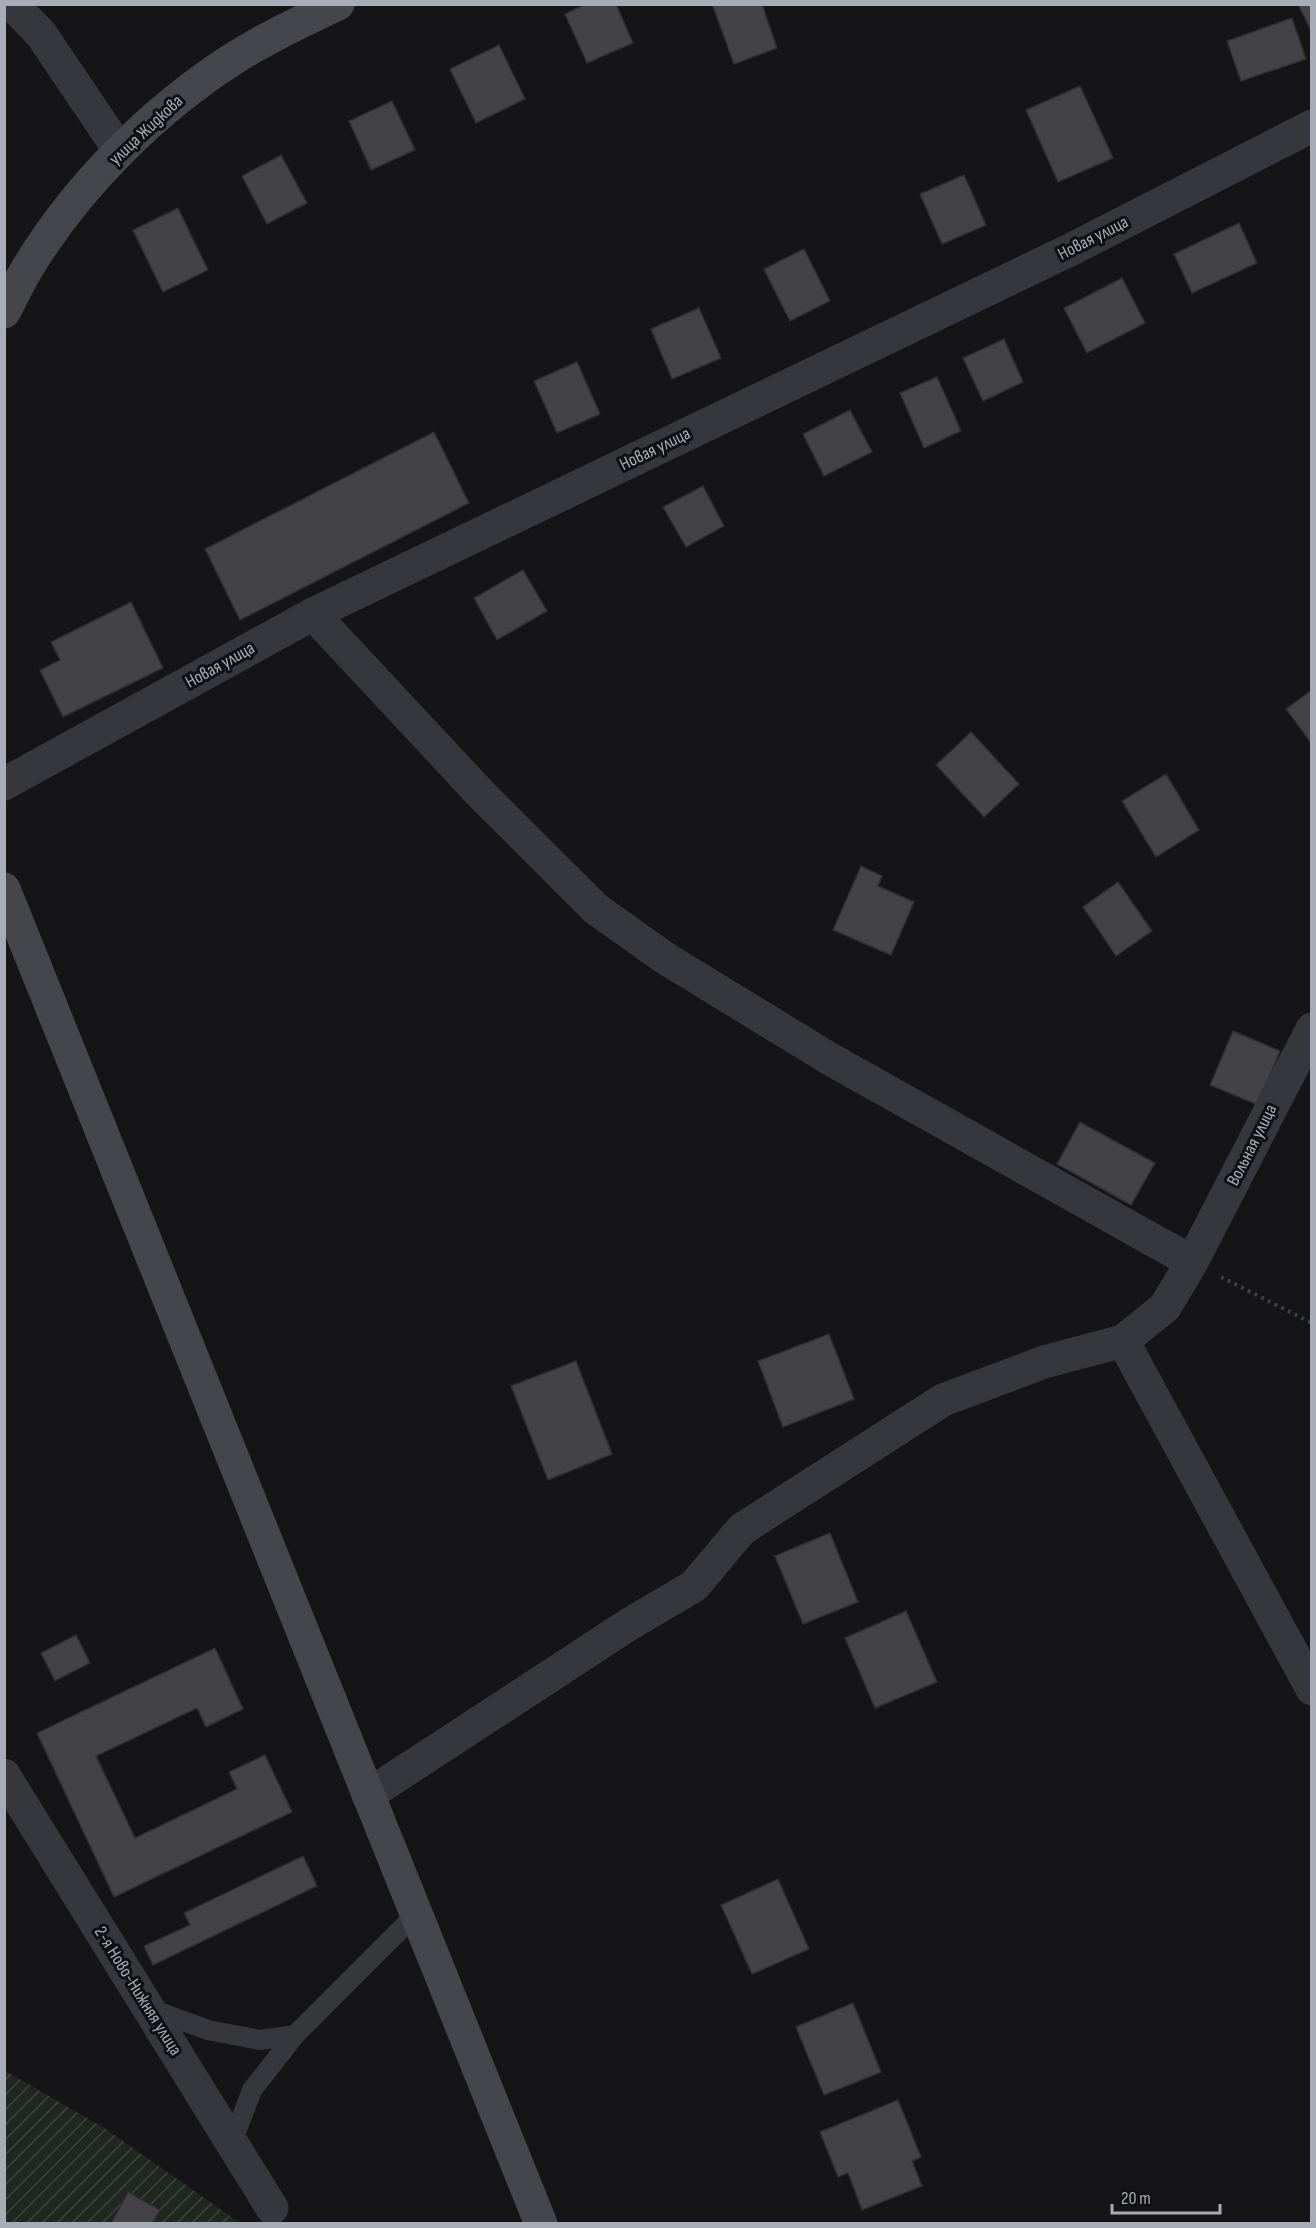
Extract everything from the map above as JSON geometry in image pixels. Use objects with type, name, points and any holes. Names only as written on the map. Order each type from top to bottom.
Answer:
[{"type":"main road","name":"улица Жидкова","points":[[4,312],[30,264],[64,215],[120,151],[192,88],[234,58],[278,32],[338,4]]},
{"type":"main road","points":[[4,889],[541,2223]]},
{"type":"street","points":[[12,4],[41,34],[120,151]]},
{"type":"street","name":"Новая улица","points":[[4,784],[313,614],[1072,249],[1311,126]]},
{"type":"street","points":[[313,614],[479,792],[596,909],[665,958],[830,1059],[1191,1262]]},
{"type":"street","name":"Вольная улица","points":[[1123,1341],[1165,1307],[1191,1262],[1311,1029]]},
{"type":"street","points":[[368,1795],[628,1625],[694,1586],[742,1528],[943,1400],[1044,1362],[1123,1341],[1311,1689]]},
{"type":"street","name":"2-я Ново-Нижняя улица","points":[[4,1775],[272,2208]]},
{"type":"lane","points":[[232,2143],[252,2091],[295,2035],[416,1914]]},
{"type":"lane","points":[[149,2008],[208,2030],[260,2040],[295,2035]]},
{"type":"path","points":[[1191,1262],[1311,1323]]},
{"type":"shaded area","points":[[4,2070],[106,2129],[240,2223],[5,2223]]},
{"type":"building","points":[[586,4],[616,4],[633,43],[587,63],[565,14]]},
{"type":"building","points":[[712,4],[762,4],[777,48],[734,64]]},
{"type":"building","points":[[1298,4],[1312,4],[1312,33]]},
{"type":"building","points":[[1292,18],[1306,59],[1241,81],[1227,41]]},
{"type":"building","points":[[499,45],[525,99],[476,123],[450,69]]},
{"type":"building","points":[[1080,86],[1113,158],[1058,182],[1026,110]]},
{"type":"building","points":[[392,101],[415,150],[371,170],[349,121]]},
{"type":"building","points":[[281,155],[307,203],[267,224],[242,176]]},
{"type":"building","points":[[964,175],[986,225],[942,244],[920,194]]},
{"type":"building","points":[[178,208],[208,270],[163,292],[133,230]]},
{"type":"building","points":[[1239,223],[1257,263],[1192,293],[1174,254]]},
{"type":"building","points":[[804,249],[830,301],[790,321],[764,269]]},
{"type":"building","points":[[1122,278],[1145,323],[1087,353],[1064,308]]},
{"type":"building","points":[[699,308],[721,358],[672,379],[651,329]]},
{"type":"building","points":[[1004,339],[1023,382],[983,401],[963,358]]},
{"type":"building","points":[[577,362],[600,414],[557,433],[534,381]]},
{"type":"building","points":[[937,377],[961,431],[924,448],[900,393]]},
{"type":"building","points":[[850,410],[872,452],[824,476],[803,434]]},
{"type":"building","points":[[434,432],[469,503],[240,620],[205,549]]},
{"type":"building","points":[[703,486],[724,526],[686,547],[663,507]]},
{"type":"building","points":[[523,570],[547,611],[497,640],[474,598]]},
{"type":"building","points":[[131,602],[163,668],[63,717],[40,670],[60,660],[51,642]]},
{"type":"building","points":[[1312,690],[1312,744],[1286,709]]},
{"type":"building","points":[[971,732],[1019,784],[984,817],[936,765]]},
{"type":"building","points":[[1166,774],[1199,830],[1156,857],[1122,801]]},
{"type":"building","points":[[861,866],[882,876],[878,886],[914,902],[891,955],[833,930]]},
{"type":"building","points":[[1118,882],[1152,931],[1116,956],[1083,907]]},
{"type":"building","points":[[1233,1031],[1280,1051],[1258,1105],[1210,1085]]},
{"type":"building","points":[[1080,1122],[1155,1163],[1131,1205],[1057,1164]]},
{"type":"building","points":[[829,1334],[854,1399],[783,1427],[758,1361]]},
{"type":"building","points":[[576,1361],[612,1454],[548,1480],[511,1386]]},
{"type":"building","points":[[830,1533],[858,1602],[803,1624],[775,1556]]},
{"type":"building","points":[[906,1611],[937,1682],[875,1708],[845,1638]]},
{"type":"building","points":[[76,1635],[90,1663],[55,1681],[41,1653]]},
{"type":"building","points":[[215,1648],[243,1709],[206,1727],[197,1708],[96,1756],[135,1838],[237,1789],[229,1772],[265,1755],[292,1812],[114,1897],[37,1733]]},
{"type":"building","points":[[303,1856],[317,1886],[153,1965],[144,1946],[190,1925],[184,1913]]},
{"type":"building","points":[[778,1879],[809,1949],[752,1974],[721,1905]]},
{"type":"building","points":[[853,2003],[881,2072],[824,2095],[796,2027]]},
{"type":"building","points":[[898,2100],[921,2157],[912,2161],[922,2186],[862,2210],[848,2173],[838,2177],[820,2132]]},
{"type":"building","points":[[128,2192],[160,2210],[152,2224],[111,2224]]}]
